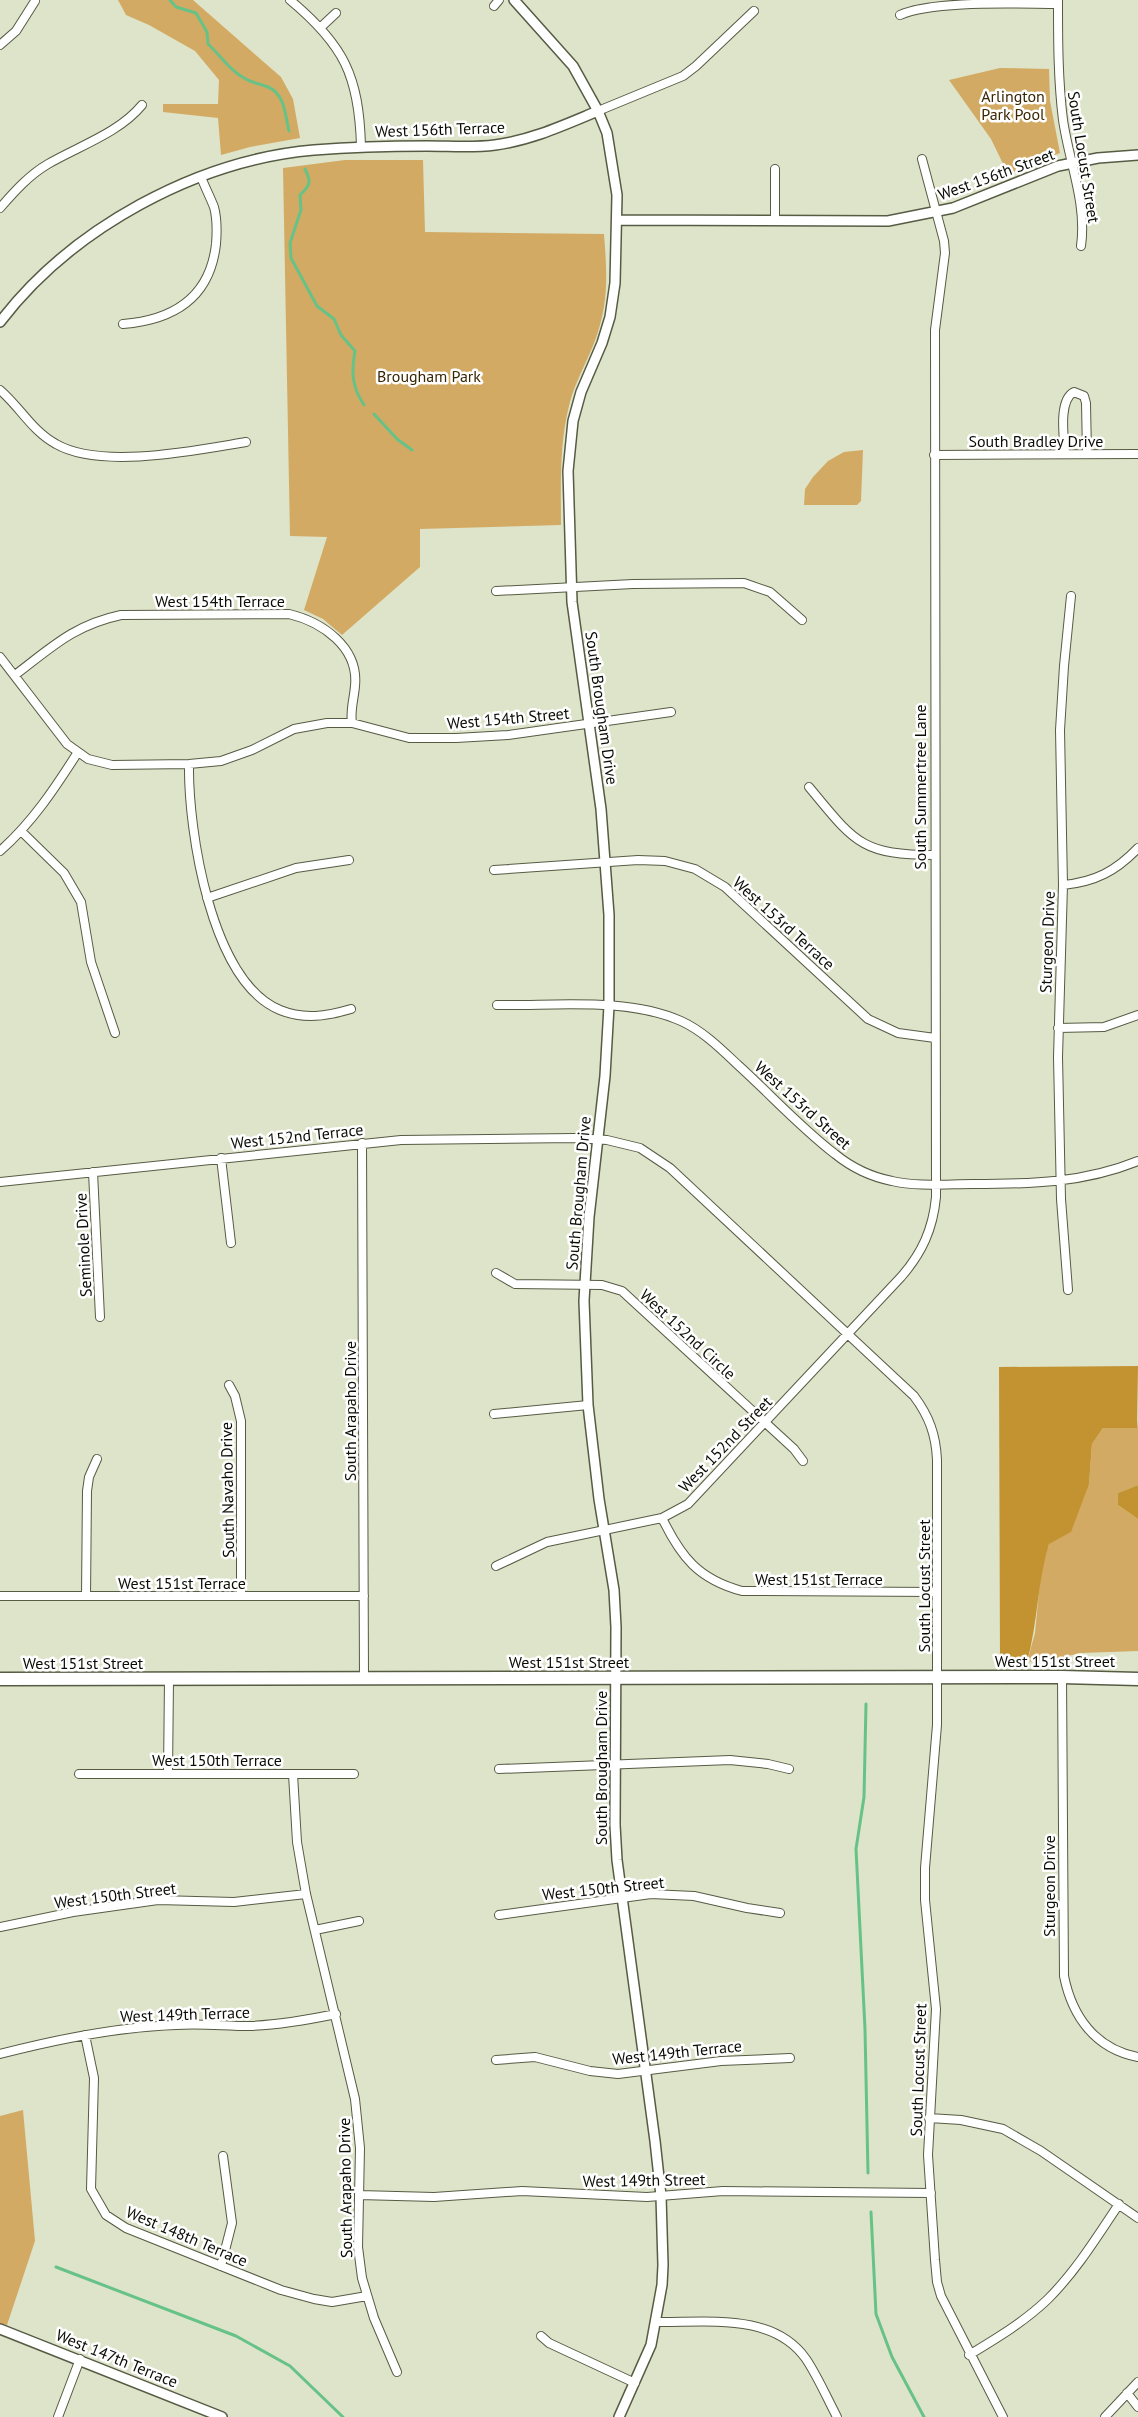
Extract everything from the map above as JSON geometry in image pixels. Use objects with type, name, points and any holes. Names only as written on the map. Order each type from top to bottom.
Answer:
[{"type":"main road","name":"West 151st Street","points":[[0,1679],[1138,1678]]},
{"type":"street","points":[[290,0],[321,27],[342,56],[354,87],[360,116],[361,146]]},
{"type":"street","name":"South Brougham Drive","points":[[514,0],[573,66],[598,111],[607,133],[612,157],[617,220],[615,283],[610,317],[602,343],[581,392],[573,421],[569,451],[571,587],[606,862],[609,1006],[598,1142],[589,1217],[585,1285],[585,1354],[594,1462],[616,1618],[615,1826],[621,1897],[661,2196],[663,2265],[648,2354],[619,2417]]},
{"type":"street","points":[[0,45],[16,31],[35,1]]},
{"type":"street","points":[[900,15],[910,9],[937,4],[1058,2]]},
{"type":"street","name":"South Locust Street","points":[[1058,2],[1063,121],[1083,220],[1081,246]]},
{"type":"street","name":"West 156th Terrace","points":[[0,322],[45,273],[101,228],[142,204],[201,177],[225,168],[282,154],[361,146],[494,145],[533,138],[658,88],[682,76],[696,66],[754,11]]},
{"type":"street","points":[[321,27],[336,13]]},
{"type":"street","points":[[0,208],[36,172],[120,125],[142,105]]},
{"type":"street","name":"West 156th Street","points":[[617,220],[888,221],[953,208],[1043,171],[1072,163],[1138,155]]},
{"type":"street","name":"West 156th Street","points":[[922,159],[936,212]]},
{"type":"street","points":[[775,170],[776,221]]},
{"type":"street","points":[[123,324],[153,320],[185,305],[197,294],[207,278],[214,261],[216,219],[214,207],[201,177]]},
{"type":"street","name":"South Summertree Lane","points":[[847,1334],[912,1265],[922,1249],[934,1215],[936,1185],[935,330],[945,253],[936,212]]},
{"type":"street","points":[[0,390],[43,435],[55,444],[77,452],[146,456],[246,442]]},
{"type":"street","points":[[1065,454],[1064,404],[1069,395],[1074,392],[1084,396],[1086,403],[1087,454]]},
{"type":"street","name":"South Bradley Drive","points":[[934,455],[1138,454]]},
{"type":"street","points":[[496,591],[633,584],[744,583],[770,592],[802,620]]},
{"type":"street","name":"Sturgeon Drive","points":[[1068,1290],[1060,1182],[1058,1028],[1063,885],[1060,730],[1071,596]]},
{"type":"street","name":"West 154th Terrace","points":[[15,675],[75,630],[111,617],[133,614],[289,614],[312,621],[325,628],[346,652],[354,672],[356,685],[350,712],[352,723]]},
{"type":"street","points":[[0,657],[67,744],[88,759],[112,765],[189,764],[221,761],[237,756],[294,729],[327,723],[352,723]]},
{"type":"street","name":"West 154th Street","points":[[352,723],[396,736],[419,738],[508,735],[671,712]]},
{"type":"street","points":[[0,851],[21,831],[53,792],[78,752]]},
{"type":"street","points":[[189,764],[189,808],[197,858],[207,898],[213,917],[243,979],[253,993],[278,1010],[310,1017],[351,1010]]},
{"type":"street","points":[[809,787],[841,826],[862,843],[894,854],[934,855]]},
{"type":"street","points":[[21,831],[64,873],[81,902],[91,962],[115,1033]]},
{"type":"street","points":[[1063,885],[1099,878],[1121,865],[1138,848]]},
{"type":"street","points":[[207,898],[296,868],[349,860]]},
{"type":"street","name":"West 153rd Terrace","points":[[494,870],[606,862],[665,861],[707,875],[725,887],[868,1019],[889,1030],[935,1038]]},
{"type":"street","name":"West 153rd Street","points":[[497,1005],[609,1006],[644,1009],[668,1015],[703,1034],[826,1146],[849,1164],[891,1181],[936,1185],[1060,1182],[1085,1178],[1138,1161]]},
{"type":"street","points":[[1058,1028],[1104,1027],[1138,1015]]},
{"type":"street","name":"West 152nd Terrace","points":[[0,1182],[401,1140],[575,1138],[598,1142]]},
{"type":"street","name":"South Locust Street","points":[[598,1142],[607,1140],[631,1145],[657,1158],[914,1396],[925,1411],[933,1431],[937,1460],[938,1677],[935,1767],[925,1868],[927,1934],[936,2009],[936,2043],[928,2156],[937,2282],[948,2312],[969,2355],[1003,2417]]},
{"type":"street","name":"South Arapaho Drive","points":[[362,1143],[364,1679]]},
{"type":"street","points":[[221,1158],[231,1243]]},
{"type":"street","name":"Seminole Drive","points":[[93,1172],[100,1317]]},
{"type":"street","name":"West 152nd Circle","points":[[496,1273],[515,1284],[602,1285],[622,1292],[765,1423],[803,1461]]},
{"type":"street","name":"West 152nd Street","points":[[496,1566],[547,1542],[662,1518],[688,1504],[847,1334]]},
{"type":"street","name":"South Navaho Drive","points":[[230,1385],[241,1421],[241,1596]]},
{"type":"street","points":[[494,1414],[588,1406]]},
{"type":"street","points":[[86,1596],[87,1491],[89,1477],[97,1459]]},
{"type":"street","name":"West 151st Terrace","points":[[662,1518],[674,1541],[691,1565],[713,1581],[742,1592],[937,1592]]},
{"type":"street","name":"West 151st Terrace","points":[[0,1596],[364,1596]]},
{"type":"street","name":"Sturgeon Drive","points":[[1062,1677],[1064,1976],[1073,2008],[1088,2030],[1112,2048],[1138,2057]]},
{"type":"street","points":[[168,1774],[169,1679]]},
{"type":"street","points":[[499,1769],[616,1763],[744,1761],[789,1769]]},
{"type":"street","name":"West 150th Terrace","points":[[80,1774],[354,1774]]},
{"type":"street","name":"South Arapaho Drive","points":[[292,1774],[297,1842],[306,1894],[355,2099],[360,2148],[358,2247],[362,2278],[374,2318],[398,2372]]},
{"type":"street","name":"West 150th Street","points":[[0,1927],[73,1912],[158,1900],[234,1902],[306,1894]]},
{"type":"street","name":"West 150th Street","points":[[499,1915],[651,1894],[694,1896],[780,1913]]},
{"type":"street","points":[[315,1930],[359,1921]]},
{"type":"street","name":"West 149th Terrace","points":[[0,2054],[85,2035],[177,2024],[250,2026],[295,2022],[336,2014]]},
{"type":"street","name":"West 148th Terrace","points":[[85,2035],[94,2078],[91,2189],[106,2215],[126,2228],[281,2290],[314,2300],[332,2302],[367,2295]]},
{"type":"street","name":"West 149th Terrace","points":[[496,2060],[535,2058],[590,2071],[618,2074],[721,2061],[790,2058]]},
{"type":"street","points":[[929,2118],[961,2120],[1003,2129],[1028,2142],[1138,2218]]},
{"type":"street","points":[[221,2265],[232,2223],[223,2156]]},
{"type":"street","name":"West 149th Street","points":[[359,2195],[434,2197],[522,2191],[597,2196],[661,2196],[723,2191],[931,2193]]},
{"type":"street","points":[[969,2355],[1008,2331],[1047,2300],[1083,2258],[1119,2204]]},
{"type":"street","points":[[655,2322],[747,2324],[773,2331],[797,2349],[806,2360],[837,2417]]},
{"type":"street","name":"West 147th Terrace","points":[[0,2329],[222,2417]]},
{"type":"street","points":[[541,2336],[549,2343],[635,2383]]},
{"type":"street","points":[[58,2417],[80,2359]]},
{"type":"street","points":[[1105,2417],[1138,2382]]},
{"type":"street","points":[[1127,2394],[1138,2407]]},
{"type":"green space","points":[[118,0],[193,0],[281,77],[293,99],[300,138],[221,155],[218,118],[163,112],[163,104],[218,104],[219,80],[195,51],[126,15]]},
{"type":"green space","name":"Arlington Park Pool","points":[[1000,68],[1049,69],[1050,101],[1060,153],[1008,174],[991,139],[949,80]]},
{"type":"green space","name":"Brougham Park","points":[[345,160],[423,160],[425,232],[604,234],[606,274],[605,299],[600,325],[566,417],[561,464],[561,525],[420,529],[420,567],[342,635],[323,619],[304,610],[327,537],[290,536],[283,168]]},
{"type":"green space","points":[[863,450],[861,501],[857,505],[804,505],[805,489],[828,461],[844,452]]},
{"type":"green space","points":[[1138,1420],[1138,1485],[1118,1493],[1118,1505],[1138,1519],[1138,1651],[1081,1653],[1050,1660],[1027,1662],[1035,1633],[1041,1571],[1049,1544],[1089,1484],[1092,1444],[1103,1428],[1137,1428]]},
{"type":"green space","points":[[23,2110],[35,2241],[7,2325],[0,2324],[0,2116]]},
{"type":"shaded area","points":[[1138,1366],[1137,1428],[1103,1428],[1092,1444],[1089,1484],[1071,1532],[1049,1544],[1027,1662],[1000,1662],[999,1367]]},
{"type":"shaded area","points":[[1138,1485],[1138,1519],[1118,1505],[1118,1493]]},
{"type":"waterway","points":[[170,0],[176,7],[196,13],[207,32],[208,44],[235,72],[248,80],[274,90],[281,100],[289,131]]},
{"type":"waterway","points":[[305,169],[309,183],[300,195],[301,210],[290,243],[291,258],[317,306],[334,319],[341,335],[355,351],[354,379],[357,392],[364,405]]},
{"type":"waterway","points":[[374,414],[397,439],[412,450]]},
{"type":"waterway","points":[[866,1704],[864,1797],[856,1849],[865,2029],[868,2173]]},
{"type":"waterway","points":[[871,2212],[876,2314],[892,2357],[924,2417]]},
{"type":"waterway","points":[[56,2267],[236,2336],[290,2366],[343,2417]]}]
